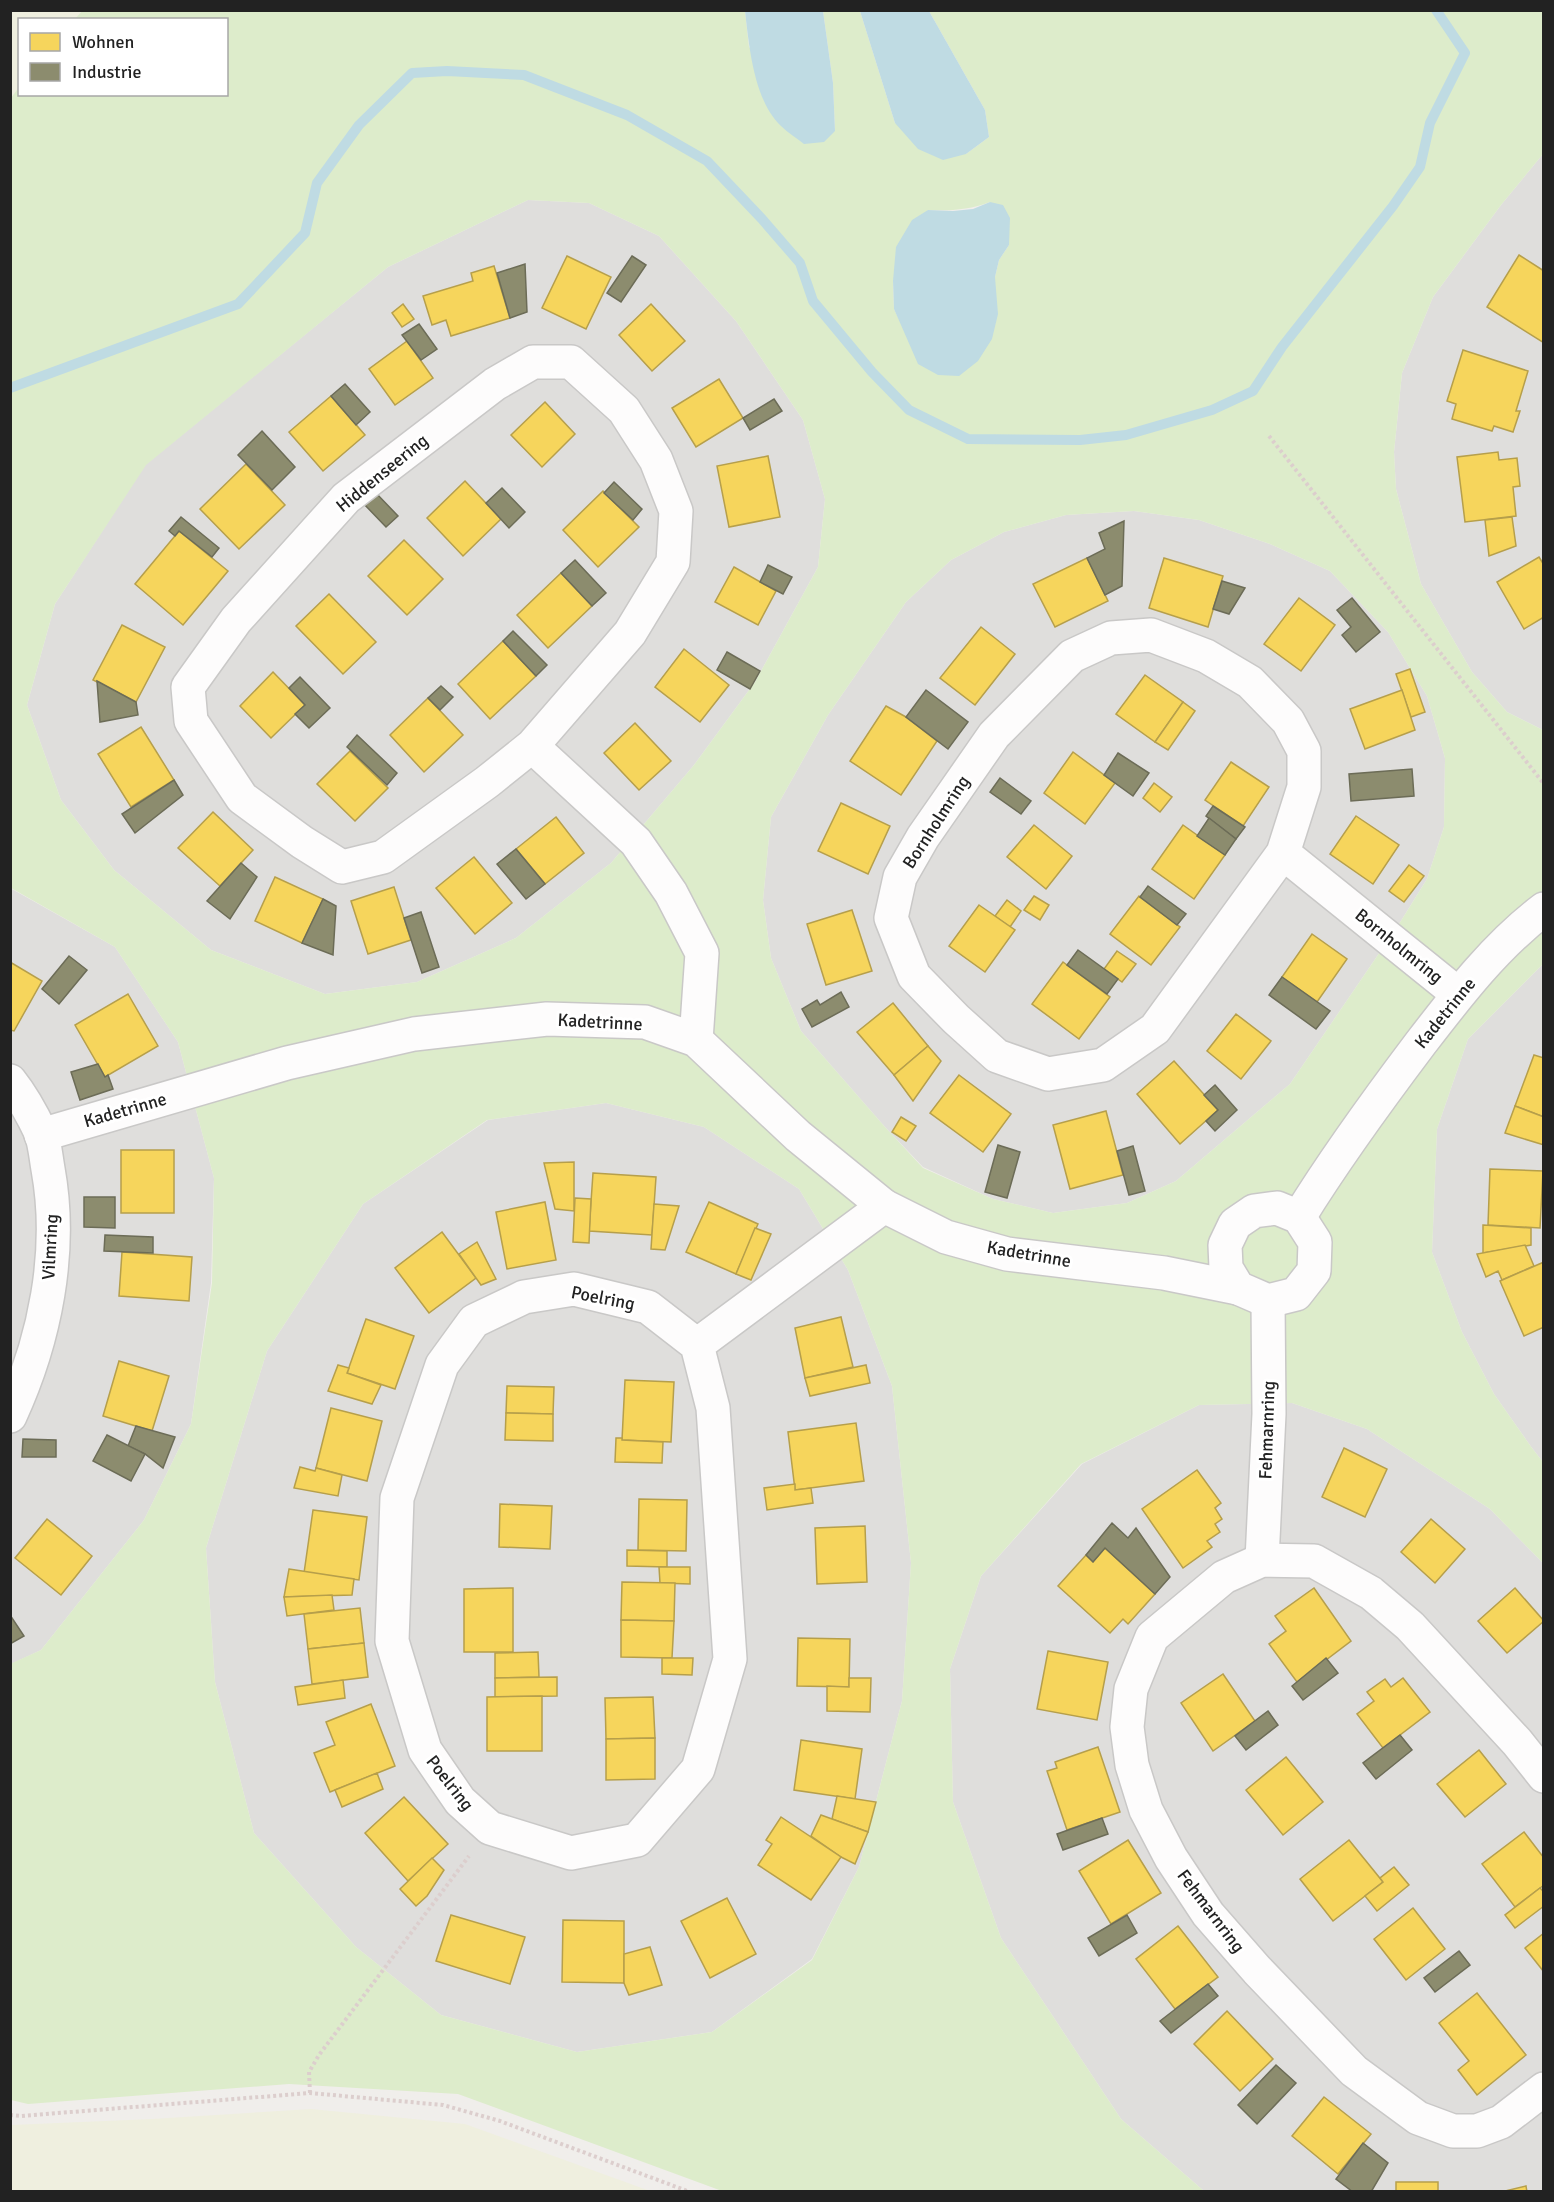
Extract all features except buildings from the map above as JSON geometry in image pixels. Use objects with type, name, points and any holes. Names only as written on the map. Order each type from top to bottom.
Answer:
[{"type":"street","name":"Hiddenseering","points":[[532,362],[571,362],[624,410],[656,460],[676,511],[673,562],[630,633],[532,746],[487,782],[383,857],[342,867],[302,842],[242,798],[191,721],[188,687],[236,620],[346,498],[495,384],[532,362]]},
{"type":"street","name":"Bornholmring","points":[[1150,635],[1206,656],[1250,682],[1288,721],[1305,751],[1304,786],[1283,854],[1155,1029],[1103,1065],[1048,1074],[997,1056],[956,1019],[914,976],[891,918],[900,877],[923,837],[994,735],[1072,656],[1111,638],[1150,635]]},
{"type":"street","points":[[532,746],[636,842],[672,893],[702,953],[696,1040]]},
{"type":"street","name":"Bornholmring","points":[[1283,854],[1458,994]]},
{"type":"street","name":"Kadetrinne","points":[[41,1135],[287,1063],[414,1034],[546,1019],[645,1022],[696,1040],[798,1136],[884,1206],[946,1237],[1007,1254],[1164,1273],[1253,1295],[1296,1294],[1314,1271],[1315,1242],[1299,1217],[1368,1113],[1458,994],[1519,927],[1544,909]]},
{"type":"street","name":"Vilmring","points":[[10,1081],[41,1135],[53,1194],[53,1253],[43,1321],[25,1383],[10,1416]]},
{"type":"street","points":[[697,1345],[884,1206]]},
{"type":"street","points":[[1253,1295],[1226,1268],[1225,1245],[1235,1224],[1254,1211],[1277,1208],[1299,1217]]},
{"type":"street","name":"Poelring","points":[[574,1289],[648,1307],[697,1345],[713,1408],[730,1659],[698,1769],[637,1840],[571,1853],[490,1828],[460,1802],[424,1750],[392,1641],[397,1498],[442,1365],[474,1321],[524,1297],[574,1289]]},
{"type":"street","name":"Fehmarnring","points":[[1253,1295],[1269,1414],[1262,1560]]},
{"type":"street","name":"Fehmarnring","points":[[1544,1776],[1517,1742],[1410,1626],[1371,1593],[1314,1561],[1262,1560],[1224,1577],[1152,1637],[1131,1689],[1127,1727],[1132,1765],[1146,1810],[1171,1858],[1208,1914],[1257,1970],[1354,2071],[1418,2118],[1453,2131],[1477,2131],[1502,2122],[1544,2089]]},
{"type":"path","points":[[1269,436],[1544,784]]},
{"type":"path","points":[[310,2093],[309,2072],[319,2055],[490,1828]]},
{"type":"path","points":[[10,2115],[21,2116],[310,2093],[443,2105],[500,2121],[690,2192]]},
{"type":"shaded area","points":[[1543,154],[1543,730],[1507,712],[1472,672],[1421,584],[1396,489],[1394,452],[1402,373],[1433,297],[1501,205]]},
{"type":"shaded area","points":[[528,200],[589,203],[659,236],[736,321],[803,420],[825,499],[818,567],[755,682],[694,765],[611,863],[516,938],[417,982],[325,994],[211,950],[114,870],[61,800],[27,705],[55,604],[145,465],[388,267]]},
{"type":"shaded area","points":[[1134,511],[1199,520],[1270,544],[1330,571],[1388,632],[1427,696],[1445,758],[1444,827],[1427,879],[1290,1084],[1176,1181],[1127,1203],[1053,1213],[993,1199],[923,1167],[801,1031],[771,958],[763,900],[771,817],[828,715],[906,602],[951,560],[1004,532],[1066,515]]},
{"type":"shaded area","points":[[10,888],[115,947],[178,1042],[214,1178],[211,1283],[191,1424],[144,1520],[41,1650],[11,1664]]},
{"type":"shaded area","points":[[1543,964],[1543,1462],[1494,1394],[1462,1332],[1432,1252],[1437,1129],[1468,1039]]},
{"type":"shaded area","points":[[606,1103],[704,1127],[799,1189],[848,1270],[892,1386],[911,1563],[902,1701],[859,1867],[812,1959],[712,2032],[577,2052],[441,2015],[356,1947],[254,1833],[215,1682],[206,1548],[267,1351],[363,1204],[488,1120]]},
{"type":"shaded area","points":[[1292,1403],[1367,1429],[1490,1509],[1543,1563],[1543,2191],[1204,2191],[1121,2119],[1001,1938],[953,1802],[950,1669],[981,1576],[1082,1464],[1199,1405]]},
{"type":"green space","points":[[11,11],[82,11],[76,18],[18,18],[18,88],[11,98]]},
{"type":"green space","points":[[82,11],[745,11],[749,47],[835,131],[833,83],[823,11],[860,11],[895,123],[966,154],[989,137],[985,110],[929,11],[1543,11],[1543,154],[1501,205],[1433,297],[1402,373],[1394,452],[1396,489],[1421,584],[1472,672],[1507,712],[1543,730],[1543,964],[1468,1039],[1437,1129],[1432,1252],[1462,1332],[1494,1394],[1543,1462],[1543,1563],[1490,1509],[1367,1429],[1292,1403],[1199,1405],[1081,1464],[981,1576],[950,1669],[953,1802],[1001,1938],[1121,2119],[1204,2191],[722,2191],[458,2094],[289,2084],[28,2104],[11,2100],[10,1664],[41,1650],[144,1520],[191,1424],[212,1283],[214,1178],[178,1042],[115,947],[11,888],[11,98],[18,88],[18,96],[228,96],[228,18],[76,18]],"holes":[[[528,200],[589,203],[659,236],[736,321],[803,420],[825,499],[818,567],[755,682],[694,765],[611,863],[516,938],[417,982],[325,994],[211,950],[114,870],[61,800],[27,705],[55,604],[146,465],[388,267]],[[990,202],[1009,245],[999,260],[995,277],[906,334],[894,309],[893,281],[928,210],[975,207]],[[1134,511],[1199,520],[1270,544],[1330,571],[1388,632],[1427,696],[1445,758],[1444,827],[1427,879],[1290,1084],[1176,1181],[1127,1203],[1053,1213],[993,1199],[923,1168],[801,1031],[771,958],[763,900],[771,817],[828,715],[906,602],[951,560],[1004,532],[1066,515]],[[606,1103],[704,1127],[799,1189],[848,1270],[892,1386],[911,1563],[902,1701],[859,1867],[812,1960],[712,2032],[577,2052],[441,2015],[356,1947],[254,1833],[215,1682],[206,1548],[267,1351],[363,1204],[487,1120]]]},
{"type":"green space","points":[[311,2109],[465,2124],[650,2191],[11,2191],[11,2125]]},
{"type":"water","points":[[745,11],[823,11],[833,83],[835,131],[824,142],[804,144],[784,129],[772,115],[754,72]]},
{"type":"water","points":[[860,11],[929,11],[985,110],[989,137],[966,154],[943,160],[918,149],[895,123]]},
{"type":"water","points":[[990,202],[1003,205],[1010,218],[1009,245],[999,260],[995,277],[998,314],[992,339],[978,361],[959,376],[938,375],[918,364],[894,309],[893,281],[896,247],[912,220],[928,210],[973,209]]},
{"type":"waterway","points":[[10,388],[238,304],[305,233],[317,183],[359,125],[412,73],[447,71],[524,75],[627,115],[707,161],[800,263],[813,301],[872,372],[909,410],[968,439],[1080,440],[1126,435],[1212,410],[1253,391],[1282,347],[1393,206],[1420,167],[1430,123],[1465,53],[1436,10]]}]
